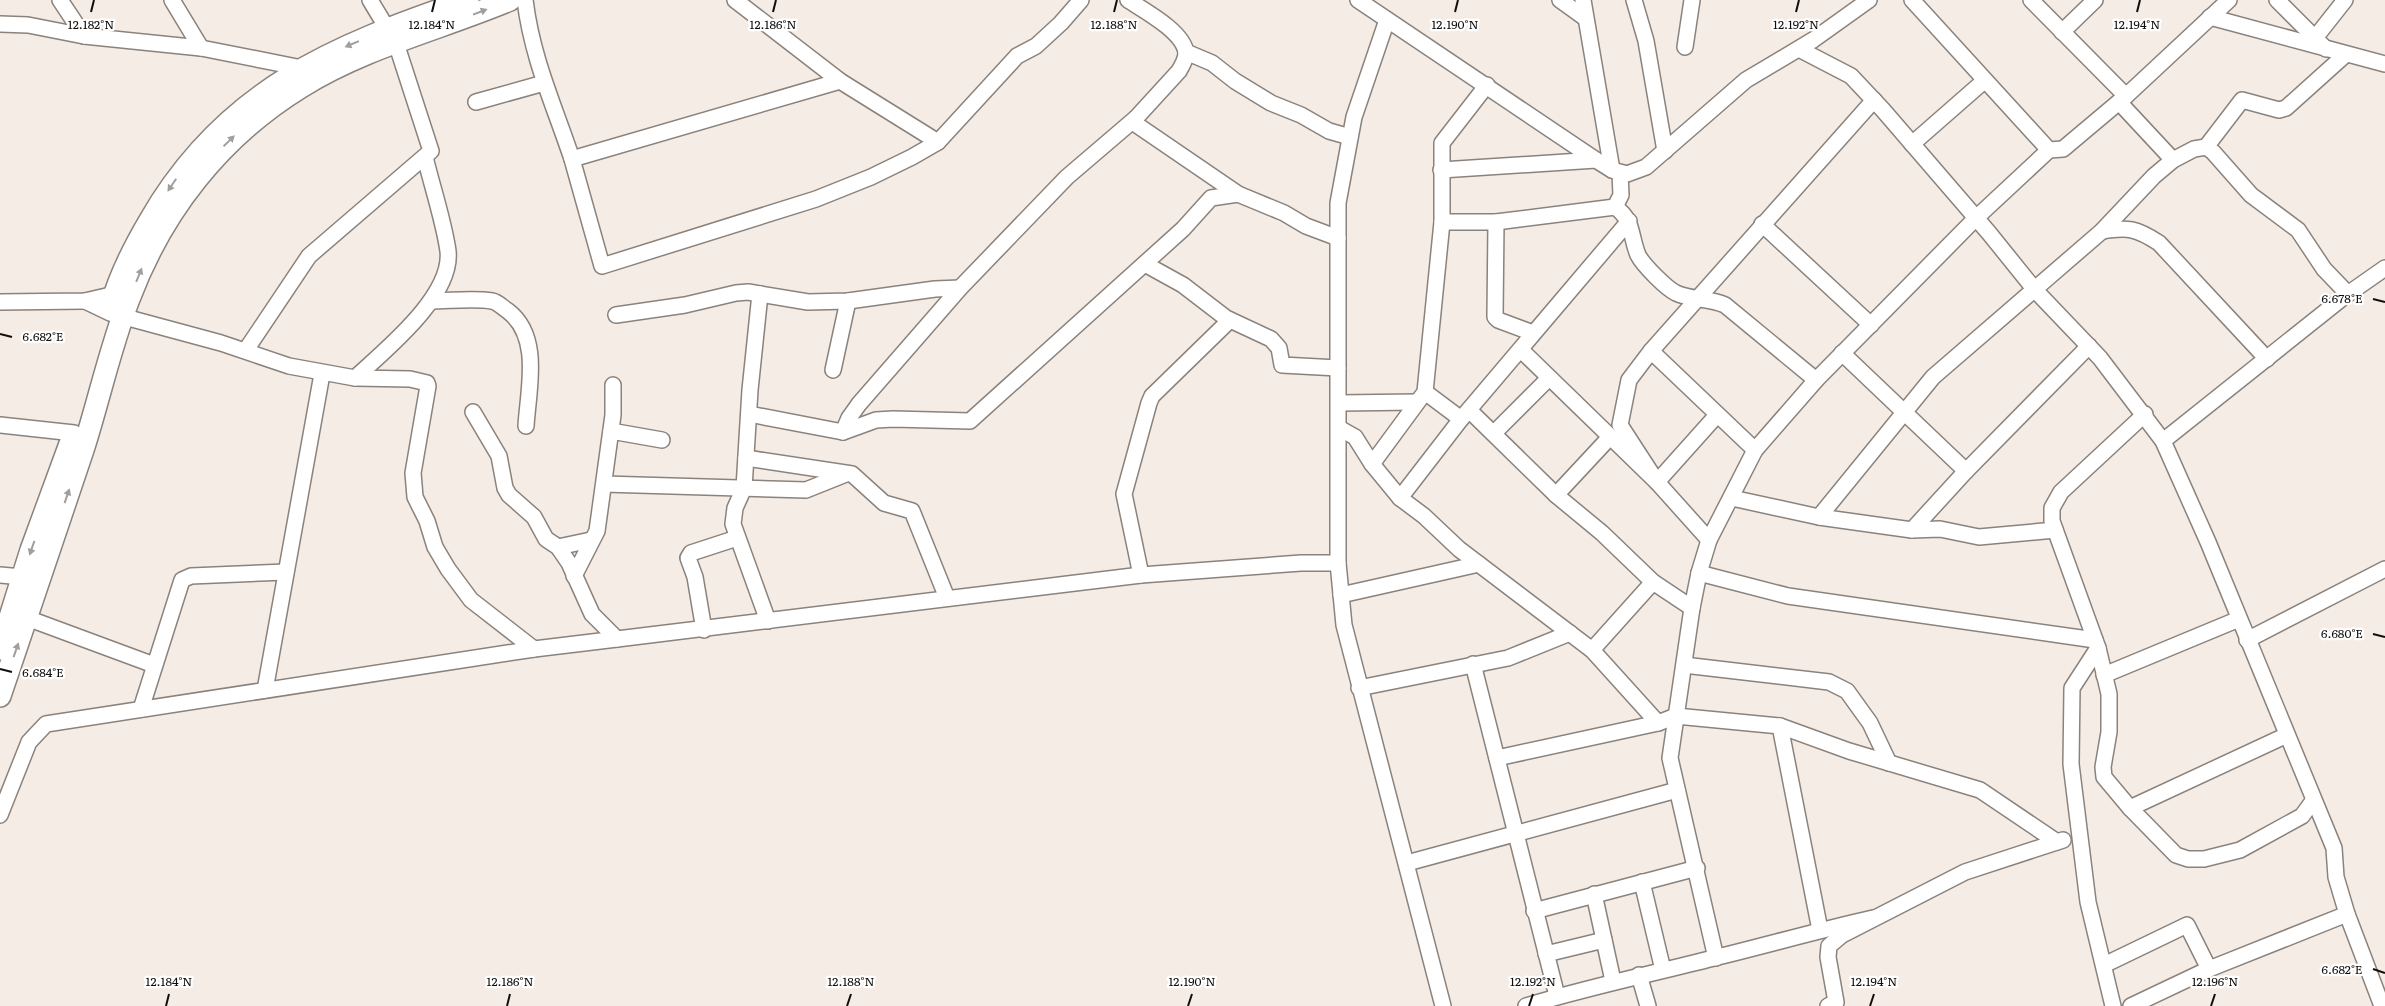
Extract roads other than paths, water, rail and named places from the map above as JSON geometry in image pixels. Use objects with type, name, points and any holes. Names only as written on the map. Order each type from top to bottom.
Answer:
[{"type":"highway","points":[[440,18],[468,0]]},
{"type":"highway","points":[[0,649],[22,577],[119,306],[142,233],[190,160],[228,122],[275,85],[336,50],[392,36],[440,18],[510,0]]},
{"type":"highway","points":[[0,696],[82,452],[119,306],[173,210],[210,162],[252,121],[307,83],[392,36]]},
{"type":"street","points":[[60,0],[84,36]]},
{"type":"street","points":[[172,0],[201,48]]},
{"type":"street","points":[[246,350],[309,256],[425,157],[432,147],[392,36],[370,0]]},
{"type":"street","points":[[525,0],[530,34],[544,83],[572,159],[602,266],[816,198],[871,178],[938,142],[1017,56],[1036,46],[1061,23],[1081,0]]},
{"type":"street","points":[[735,0],[840,81],[938,142]]},
{"type":"street","points":[[850,425],[960,288],[1067,177],[1136,118],[1179,71],[1184,62],[1186,52],[1178,35],[1128,0]]},
{"type":"street","points":[[1358,0],[1596,160],[1616,171],[1627,174],[1646,167],[1746,80],[1834,27],[1864,2]]},
{"type":"street","points":[[1560,0],[1585,18]]},
{"type":"street","points":[[1583,0],[1621,195],[1615,207]]},
{"type":"street","points":[[1634,0],[1646,41],[1664,151]]},
{"type":"street","points":[[1685,47],[1692,0]]},
{"type":"street","points":[[1912,0],[2049,150]]},
{"type":"street","points":[[2031,0],[2122,99],[2174,160]]},
{"type":"street","points":[[2062,32],[2095,0]]},
{"type":"street","points":[[1716,958],[1697,868],[1670,758],[1698,574],[1708,540],[1732,498],[1755,450],[1816,380],[1976,218],[2049,150],[2063,149],[2122,99],[2228,0]]},
{"type":"street","points":[[2278,0],[2328,51]]},
{"type":"street","points":[[2315,38],[2346,0]]},
{"type":"street","points":[[2210,17],[2328,51],[2385,64]]},
{"type":"street","points":[[1387,20],[1354,117],[1338,203],[1340,428],[1338,563],[1344,625],[1443,1006]]},
{"type":"street","points":[[0,24],[28,25],[84,36],[201,48],[302,68]]},
{"type":"street","points":[[1799,49],[1851,76],[1874,100],[1976,218],[2035,290],[2089,346],[2145,414],[2163,441],[2334,848],[2336,877],[2347,914],[2382,1006]]},
{"type":"street","points":[[1186,52],[1212,63],[1235,81],[1271,103],[1301,115],[1329,131],[1350,137]]},
{"type":"street","points":[[1819,517],[1933,377],[2102,231],[2154,176],[2174,160],[2194,149],[2206,147],[2242,100],[2279,110],[2286,108],[2345,55]]},
{"type":"street","points":[[572,159],[840,81]]},
{"type":"street","points":[[1912,144],[1984,81]]},
{"type":"street","points":[[476,102],[544,83]]},
{"type":"street","points":[[1372,464],[1421,397],[1442,222],[1442,143],[1487,85]]},
{"type":"street","points":[[1657,482],[1620,426],[1629,380],[1697,297],[1874,100]]},
{"type":"street","points":[[1136,118],[1137,125],[1238,194],[1284,213],[1306,226],[1338,238]]},
{"type":"street","points":[[2206,147],[2213,152],[2255,198],[2298,230],[2324,269],[2348,294]]},
{"type":"street","points":[[355,378],[424,311],[431,301],[445,270],[448,252],[425,157]]},
{"type":"street","points":[[1441,170],[1596,160]]},
{"type":"street","points":[[749,414],[850,425],[893,418],[970,422],[1183,229],[1211,198],[1238,194]]},
{"type":"street","points":[[1615,207],[1629,221],[1638,254],[1644,265],[1676,293],[1713,299],[1725,305],[1816,380]]},
{"type":"street","points":[[1442,222],[1496,222],[1615,207]]},
{"type":"street","points":[[1400,498],[1465,414],[1629,221]]},
{"type":"street","points":[[1496,222],[1495,317],[1533,333]]},
{"type":"street","points":[[1762,224],[1870,325]]},
{"type":"street","points":[[2102,231],[2122,228],[2140,230],[2159,243],[2267,359]]},
{"type":"street","points":[[1145,264],[1183,285],[1230,320],[1271,339],[1279,348],[1282,365],[1338,368]]},
{"type":"street","points":[[2163,441],[2348,294],[2385,268]]},
{"type":"street","points":[[616,315],[685,305],[736,293],[760,294],[808,302],[848,301],[935,289],[960,288]]},
{"type":"street","points":[[760,294],[744,488],[733,519],[737,538],[768,621]]},
{"type":"street","points":[[0,302],[85,301],[119,306],[290,366],[322,374],[355,378],[410,379],[427,383],[413,473],[415,497],[427,521],[435,547],[448,569],[471,600],[534,649]]},
{"type":"street","points":[[431,301],[492,301],[512,314],[525,332],[530,348],[526,426]]},
{"type":"street","points":[[833,370],[848,301]]},
{"type":"street","points":[[1141,575],[1124,494],[1149,403],[1152,396],[1230,320]]},
{"type":"street","points":[[1912,530],[1966,471],[2089,346]]},
{"type":"street","points":[[1521,350],[1657,482],[1708,540]]},
{"type":"street","points":[[1651,351],[1755,450]]},
{"type":"street","points":[[1842,353],[1966,471]]},
{"type":"street","points":[[265,690],[322,374]]},
{"type":"street","points":[[1494,433],[1549,378]]},
{"type":"street","points":[[574,576],[591,540],[598,531],[611,431],[613,385]]},
{"type":"street","points":[[1339,403],[1421,397],[1465,414],[1494,433],[1556,495],[1653,582],[1692,608]]},
{"type":"street","points":[[473,412],[499,456],[505,488],[509,495],[534,517],[546,539],[558,547],[592,614],[617,639]]},
{"type":"street","points":[[2145,414],[2061,492],[2052,508],[2052,521],[2097,644],[2109,694],[2110,716],[2103,767],[2104,777],[2130,808],[2176,855],[2188,860],[2204,859],[2240,850],[2302,816],[2313,801]]},
{"type":"street","points":[[1657,482],[1718,415]]},
{"type":"street","points":[[0,425],[74,433]]},
{"type":"street","points":[[1340,428],[1355,437],[1372,464],[1400,498],[1424,516],[1459,549],[1592,650],[1658,722]]},
{"type":"street","points":[[611,431],[662,440]]},
{"type":"street","points":[[1556,495],[1610,437]]},
{"type":"street","points":[[746,458],[852,474],[884,503],[912,511],[948,598]]},
{"type":"street","points":[[604,484],[806,490],[846,474]]},
{"type":"street","points":[[1732,498],[1819,517],[1912,530],[1940,528],[1979,537],[2055,530]]},
{"type":"street","points":[[704,630],[695,576],[688,558],[692,552],[737,538]]},
{"type":"street","points":[[558,547],[591,540]]},
{"type":"street","points":[[0,815],[28,742],[46,724],[534,649],[704,630],[1141,575],[1301,563],[1338,563]]},
{"type":"street","points":[[1341,595],[1479,564]]},
{"type":"street","points":[[2247,640],[2385,569]]},
{"type":"street","points":[[141,709],[182,580],[191,576],[286,572]]},
{"type":"street","points":[[1698,574],[1788,596],[2097,644]]},
{"type":"street","points":[[0,575],[22,577]]},
{"type":"street","points":[[1592,650],[1653,582]]},
{"type":"street","points":[[27,618],[154,664]]},
{"type":"street","points":[[2104,675],[2239,619]]},
{"type":"street","points":[[1359,688],[1508,658],[1570,633]]},
{"type":"street","points":[[2097,644],[2072,688],[2071,764],[2088,902],[2113,1006]]},
{"type":"street","points":[[1473,664],[1546,954],[1568,998]]},
{"type":"street","points":[[1684,665],[1829,682],[1847,691],[1870,723],[1889,763]]},
{"type":"street","points":[[1497,758],[1658,722],[1676,716],[1780,726],[1849,751],[1980,790],[2057,842]]},
{"type":"street","points":[[1780,726],[1820,930]]},
{"type":"street","points":[[2130,808],[2287,735]]},
{"type":"street","points":[[1407,863],[1677,790]]},
{"type":"street","points":[[1828,1006],[1836,1002],[1828,957],[1829,946],[1842,935],[1965,872],[2079,834]]},
{"type":"street","points":[[1534,911],[1697,868]]},
{"type":"street","points":[[1642,882],[1663,970]]},
{"type":"street","points":[[1594,894],[1614,980]]},
{"type":"street","points":[[2131,1006],[2209,969],[2347,914]]},
{"type":"street","points":[[1526,1006],[1568,998],[1614,980],[1716,958],[1873,918]]},
{"type":"street","points":[[2104,965],[2187,925],[2209,969]]},
{"type":"street","points":[[1546,954],[1604,940]]},
{"type":"street","points":[[1639,975],[1648,1006]]}]
